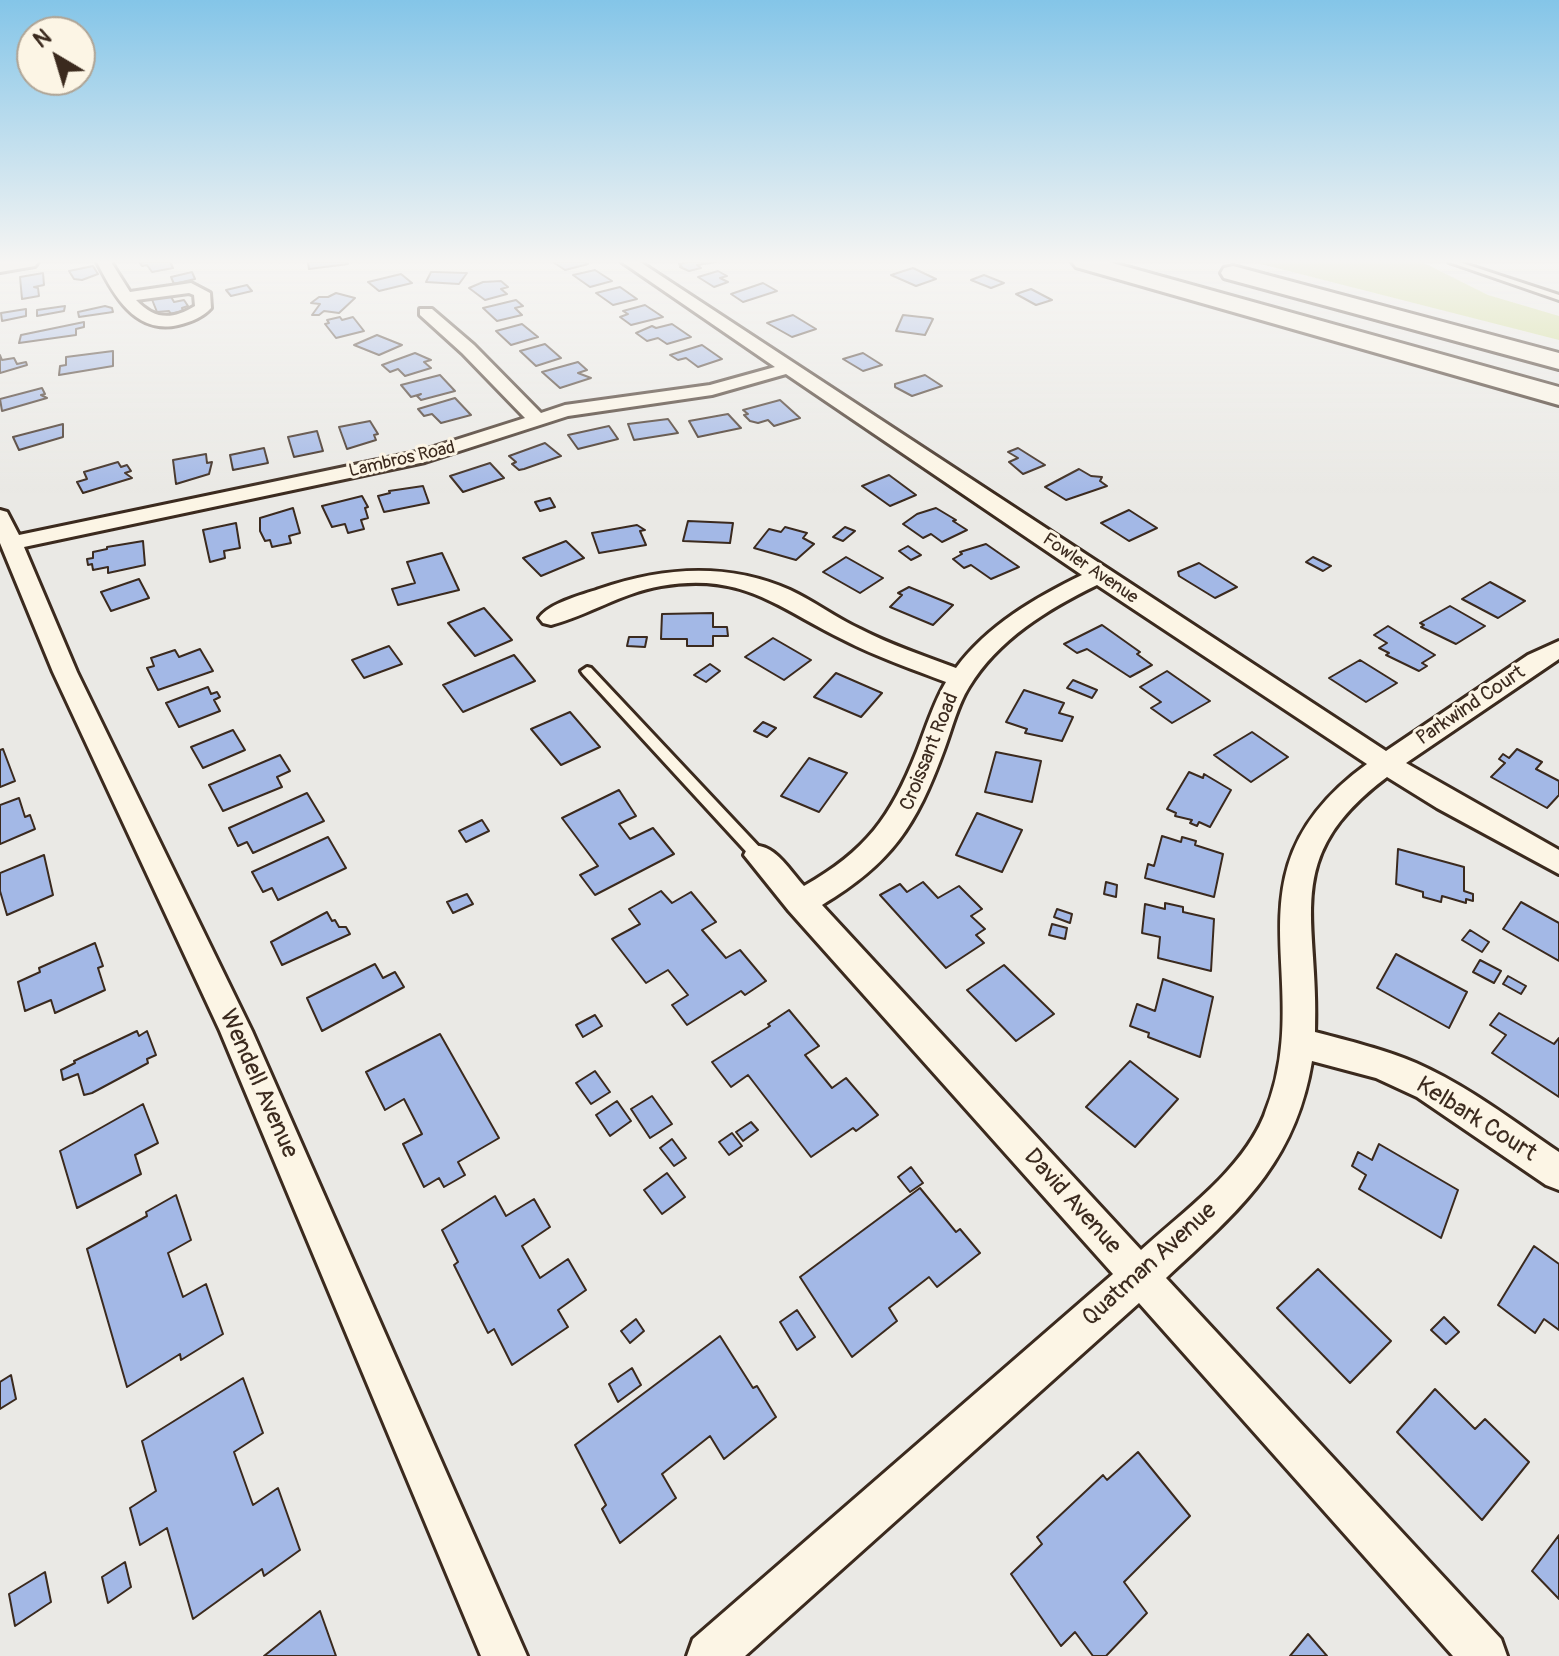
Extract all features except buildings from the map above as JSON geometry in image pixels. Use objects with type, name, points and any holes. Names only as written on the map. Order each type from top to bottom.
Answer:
[{"type":"highway","points":[[1358,339],[1559,396]]},
{"type":"highway","points":[[1479,339],[1559,361]]},
{"type":"street","points":[[454,339],[537,419]]},
{"type":"street","name":"Fowler Avenue","points":[[746,339],[1385,765],[1559,863]]},
{"type":"street","name":"Lambros Road","points":[[6,530],[425,456],[537,419],[594,405],[712,390],[789,368]]},
{"type":"street","name":"Wendell Avenue","points":[[6,530],[65,672],[242,1046],[504,1656]]},
{"type":"street","name":"Croissant Road","points":[[800,903],[845,878],[874,854],[894,831],[909,807],[951,696],[989,643],[1066,591],[1099,575]]},
{"type":"street","points":[[551,618],[629,585],[676,577],[720,578],[777,593],[866,641],[961,679]]},
{"type":"street","name":"Parkwind Court","points":[[1385,765],[1559,649]]},
{"type":"street","name":"Quatman Avenue","points":[[710,1656],[1140,1277],[1215,1207],[1264,1150],[1280,1120],[1291,1085],[1298,1042],[1299,1003],[1292,914],[1296,878],[1323,822],[1342,799],[1385,765]]},
{"type":"street","name":"David Avenue","points":[[758,855],[1484,1656]]},
{"type":"street","name":"Kelbark Court","points":[[1298,1042],[1382,1065],[1422,1083],[1461,1105],[1559,1173]]},
{"type":"lane","points":[[587,671],[758,855]]}]
